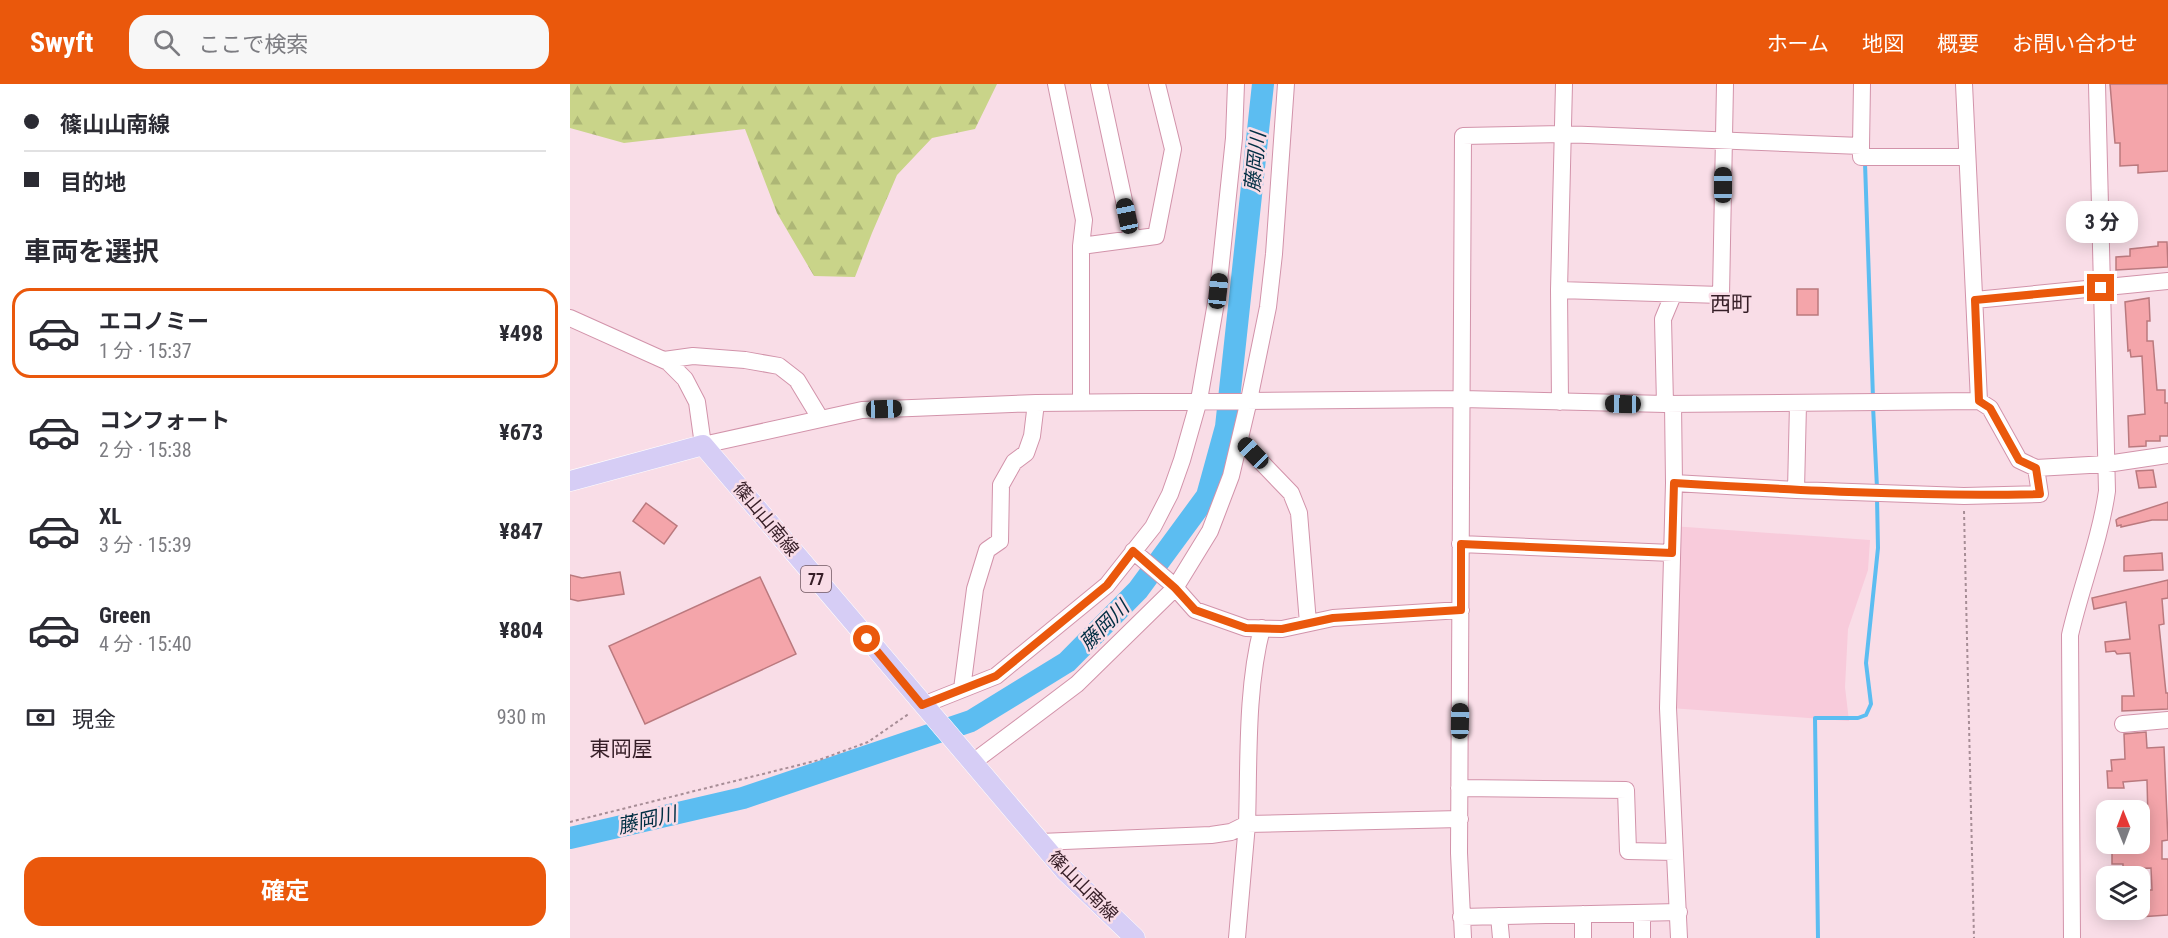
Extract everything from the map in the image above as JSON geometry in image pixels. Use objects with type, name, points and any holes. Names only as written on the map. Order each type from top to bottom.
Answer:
[{"type":"main road","points":[[570,481],[703,445]]},
{"type":"main road","name":"篠山山南線","points":[[703,445],[1065,871],[1135,938]]},
{"type":"street","points":[[1056,84],[1084,220],[1081,246],[1081,402]]},
{"type":"street","points":[[1099,84],[1132,238]]},
{"type":"street","points":[[1081,246],[1155,236],[1173,149],[1157,84]]},
{"type":"street","points":[[926,709],[962,689],[996,676],[1107,585],[1136,553],[1170,494],[1204,400],[1234,138],[1236,84]]},
{"type":"street","points":[[968,758],[1077,684],[1174,586],[1210,531],[1231,476],[1268,307],[1286,84]]},
{"type":"street","points":[[1560,402],[1559,290],[1564,84]]},
{"type":"street","points":[[1559,290],[1722,295],[1725,84]]},
{"type":"street","points":[[1863,84],[1861,157],[1967,157]]},
{"type":"street","points":[[1964,84],[1979,401]]},
{"type":"street","points":[[2072,938],[2070,635],[2104,512],[2107,464],[2097,84]]},
{"type":"street","points":[[1463,938],[1459,788],[1463,136],[1563,134],[1861,146]]},
{"type":"street","points":[[1975,300],[2168,281]]},
{"type":"street","points":[[1673,295],[1663,319],[1674,483],[1668,708],[1680,938]]},
{"type":"street","points":[[570,318],[664,360],[684,379],[697,402],[703,445],[862,410],[1036,402],[1462,399],[1669,404],[1798,404],[1979,401],[1990,408],[2019,460],[2036,468],[2107,464],[2168,455]]},
{"type":"street","points":[[664,360],[693,356],[745,360],[779,366],[796,380],[820,418]]},
{"type":"street","points":[[962,689],[975,589],[987,550],[1000,541],[1001,484],[1014,462],[1026,453],[1032,436],[1036,402]]},
{"type":"street","points":[[1796,490],[1798,404]]},
{"type":"street","points":[[1240,440],[1292,493],[1299,513],[1308,623]]},
{"type":"street","points":[[1674,483],[1964,496],[2040,494],[2036,468]]},
{"type":"street","points":[[1461,544],[1672,553]]},
{"type":"street","points":[[1136,553],[1174,586],[1195,610],[1229,624],[1246,628],[1282,629],[1333,618],[1461,610]]},
{"type":"street","points":[[1237,938],[1247,824],[1250,727],[1257,647],[1262,628]]},
{"type":"street","points":[[2123,724],[2168,720]]},
{"type":"street","points":[[1459,788],[1626,790],[1628,851],[1675,852]]},
{"type":"street","points":[[1040,842],[1211,834],[1231,832],[1247,824],[1460,819]]},
{"type":"street","points":[[1461,917],[1678,912]]},
{"type":"street","points":[[1642,913],[1642,938]]},
{"type":"street","points":[[1582,914],[1583,938]]},
{"type":"street","points":[[1499,916],[1501,938]]},
{"type":"path","points":[[1964,496],[1974,938]]},
{"type":"path","points":[[570,822],[819,760],[868,742],[926,709]]},
{"type":"shaded area","points":[[1672,526],[1870,540],[1868,570],[1848,629],[1845,687],[1849,721],[1670,708]]},
{"type":"green space","points":[[570,84],[997,84],[975,129],[932,138],[897,175],[855,277],[814,276],[777,213],[745,129],[624,143],[570,128]]},
{"type":"building","points":[[2110,84],[2168,84],[2168,171],[2138,173],[2138,165],[2120,166],[2120,143],[2115,143]]},
{"type":"building","points":[[2158,242],[2167,242],[2168,267],[2116,270],[2116,257],[2130,256],[2130,249],[2158,246]]},
{"type":"building","points":[[1797,289],[1818,289],[1818,315],[1797,315]]},
{"type":"building","points":[[2149,298],[2150,321],[2147,321],[2147,341],[2153,341],[2157,390],[2165,390],[2165,403],[2168,403],[2168,436],[2160,436],[2160,441],[2146,441],[2146,446],[2129,447],[2128,416],[2145,414],[2142,356],[2131,357],[2130,350],[2128,351],[2125,302]]},
{"type":"building","points":[[2153,470],[2156,487],[2139,488],[2136,471]]},
{"type":"building","points":[[2168,502],[2168,520],[2152,520],[2117,526],[2116,520],[2119,518]]},
{"type":"building","points":[[646,503],[677,526],[664,544],[633,521]]},
{"type":"building","points":[[2162,553],[2163,570],[2124,571],[2125,556]]},
{"type":"building","points":[[620,572],[624,594],[578,601],[570,599],[570,575],[582,578]]},
{"type":"building","points":[[760,577],[796,654],[645,724],[609,646]]},
{"type":"building","points":[[2168,580],[2168,598],[2162,599],[2164,624],[2159,625],[2168,709],[2122,711],[2122,696],[2134,696],[2130,653],[2106,652],[2105,642],[2130,639],[2126,602],[2094,609],[2092,598]]},
{"type":"building","points":[[2146,732],[2147,748],[2164,747],[2168,840],[2162,841],[2162,859],[2168,859],[2168,915],[2150,916],[2150,890],[2152,890],[2150,866],[2112,864],[2112,854],[2150,854],[2150,800],[2148,800],[2147,780],[2123,782],[2124,788],[2108,788],[2107,771],[2112,771],[2111,760],[2125,759],[2124,734]]},
{"type":"waterway","name":"藤岡川","points":[[570,838],[743,798],[971,721],[1067,662],[1138,590],[1207,496],[1226,427],[1263,84]]},
{"type":"waterway","points":[[1865,163],[1873,398]]},
{"type":"waterway","points":[[1873,406],[1877,488]]},
{"type":"waterway","points":[[1818,938],[1815,718],[1858,718],[1866,715],[1871,704],[1866,663],[1878,548],[1877,498]]},
{"type":"district","name":"西町","points":[[1731,304]]},
{"type":"district","name":"東岡屋","points":[[621,749]]},
{"type":"route","points":[[867,639],[922,705],[996,676],[1107,585],[1133,551],[1175,588],[1195,610],[1229,624],[1246,628],[1282,629],[1333,618],[1461,610],[1461,544],[1672,553],[1674,483],[1964,496],[2040,494],[2036,468],[2019,460],[1990,408],[1979,401],[1975,300],[2101,288]]}]
